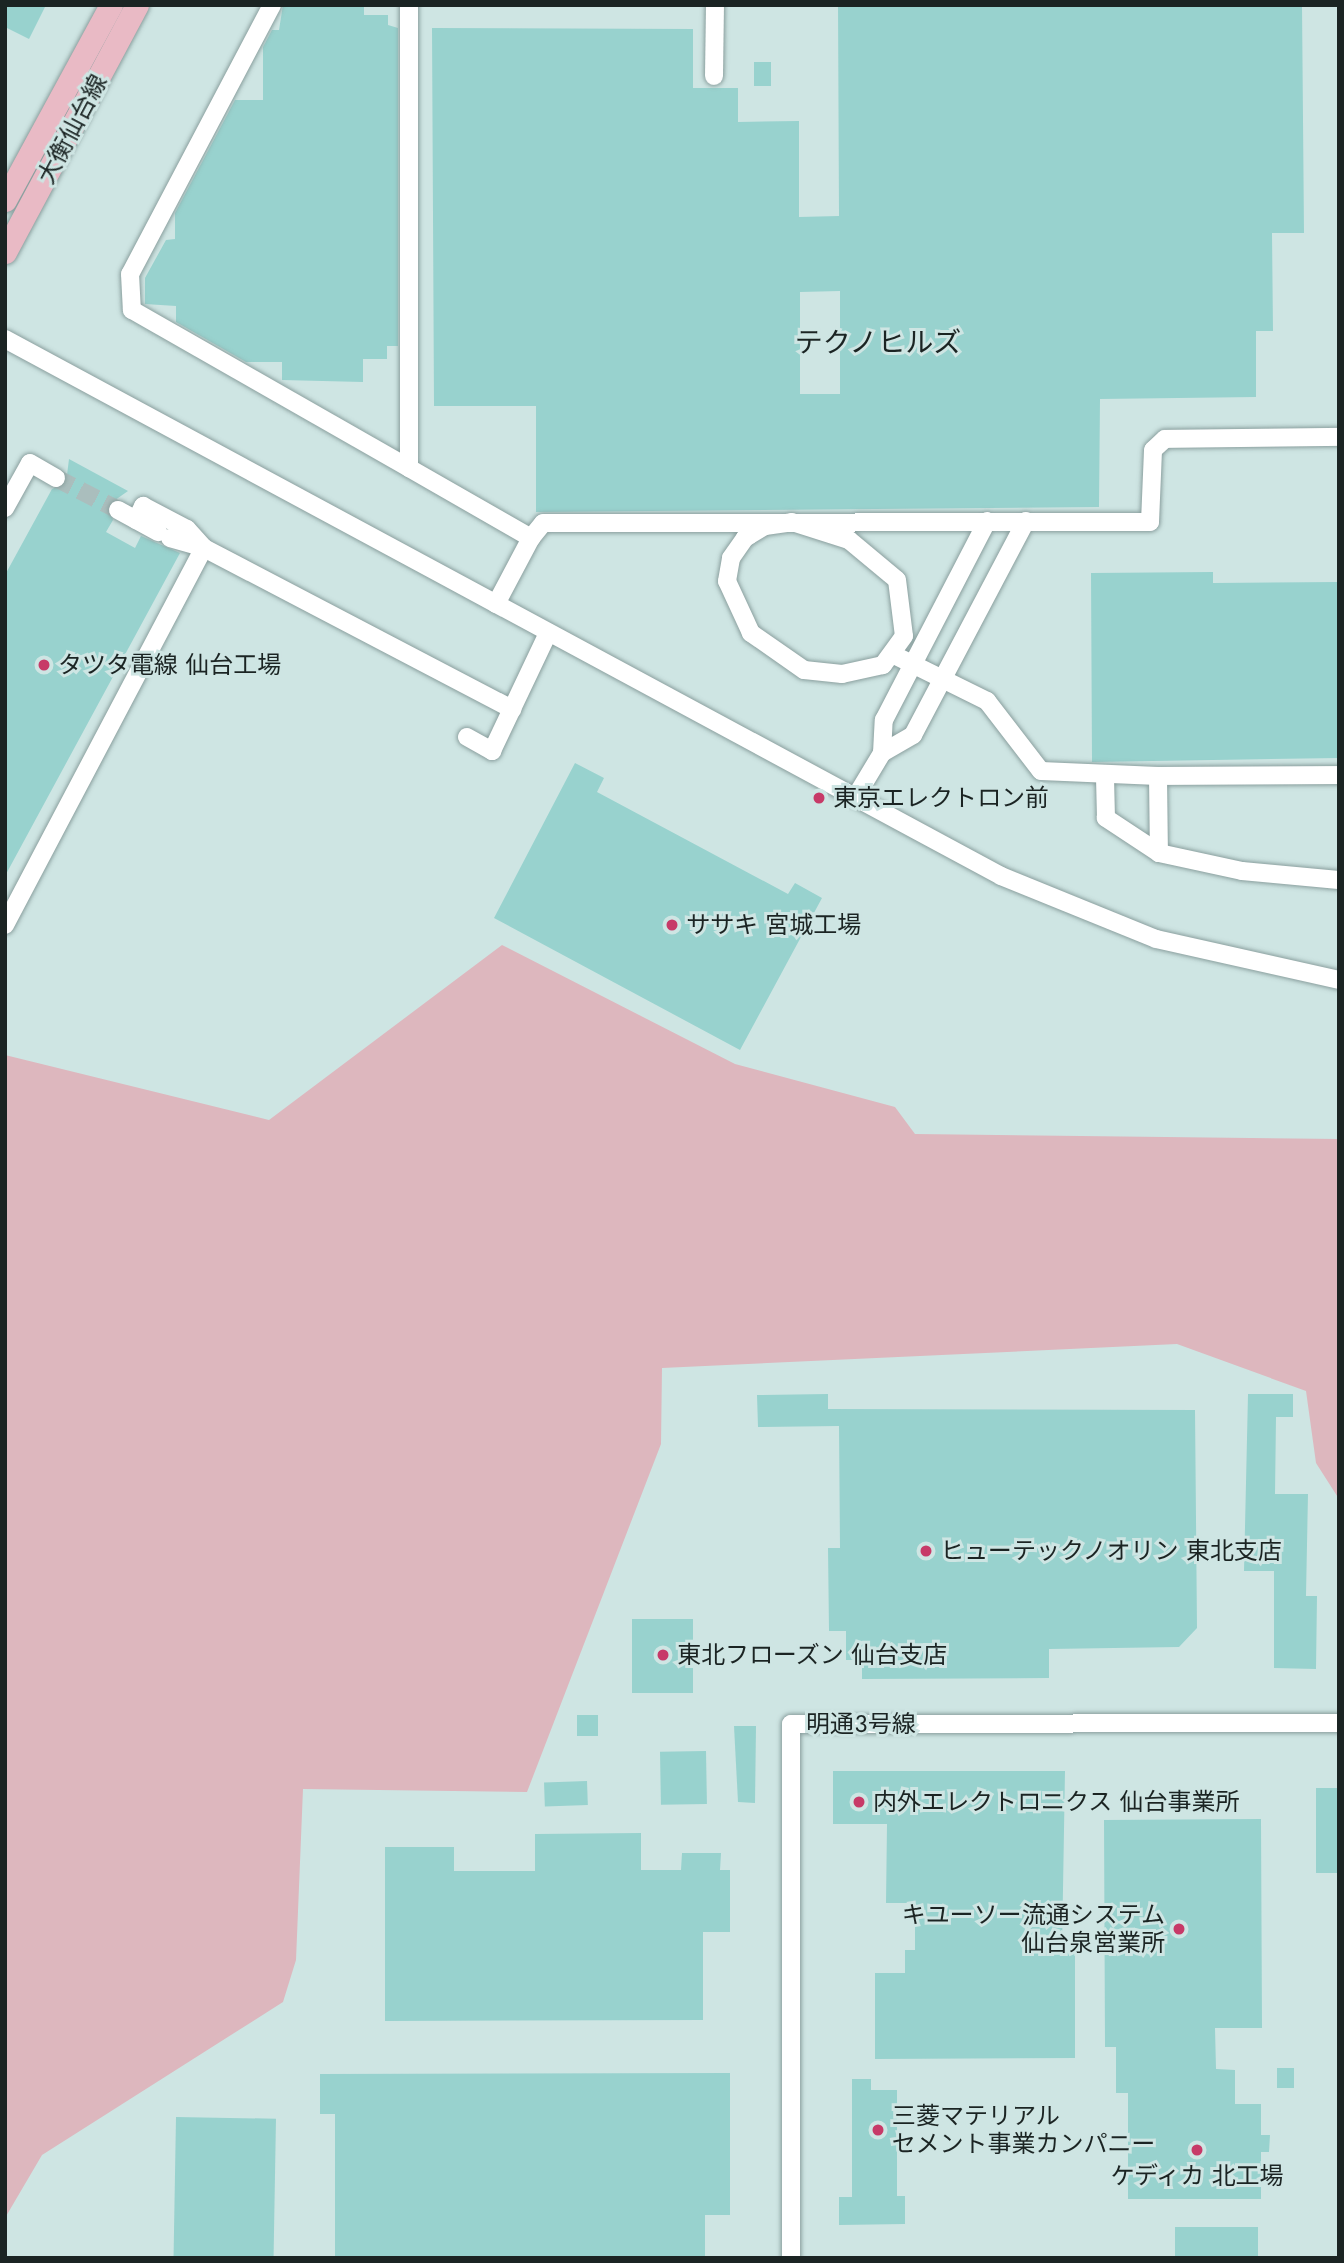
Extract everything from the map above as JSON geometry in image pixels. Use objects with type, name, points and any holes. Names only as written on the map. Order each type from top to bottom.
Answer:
[{"type":"main road","name":"大衡仙台線","points":[[5,200],[111,5]]},
{"type":"main road","name":"大衡仙台線","points":[[5,251],[137,5]]},
{"type":"street","points":[[272,5],[130,274],[130,302],[141,320],[531,538]]},
{"type":"street","points":[[409,5],[409,468]]},
{"type":"street","points":[[714,76],[715,5]]},
{"type":"street","points":[[5,339],[855,798],[1081,912],[1236,961],[1339,980]]},
{"type":"street","points":[[496,604],[531,538],[543,523],[1150,522],[1153,450],[1165,439],[1339,437]]},
{"type":"street","points":[[5,508],[30,463],[56,478]]},
{"type":"street","points":[[136,520],[143,506],[187,529],[204,548]]},
{"type":"street","points":[[118,510],[164,536],[204,548],[512,709]]},
{"type":"street","points":[[855,798],[882,753],[884,720],[987,521]]},
{"type":"street","points":[[882,753],[914,735],[1026,521]]},
{"type":"street","points":[[792,522],[849,540],[897,580],[906,618],[894,655],[865,672],[804,670],[751,633],[727,581],[731,558],[745,538],[765,526],[792,522]]},
{"type":"street","points":[[5,925],[204,548]]},
{"type":"street","points":[[467,737],[492,751],[548,633]]},
{"type":"street","points":[[894,655],[987,701],[1041,771],[1105,776],[1339,775]]},
{"type":"street","points":[[1105,776],[1106,818],[1158,853],[1242,872],[1339,880]]},
{"type":"street","points":[[1158,776],[1158,853]]},
{"type":"street","name":"明通３号線","points":[[791,2258],[791,1724],[1339,1723]]},
{"type":"shaded area","points":[[502,945],[735,1064],[895,1107],[915,1134],[1339,1139],[1339,1499],[1316,1463],[1306,1391],[1177,1344],[662,1368],[661,1444],[527,1792],[303,1789],[296,1960],[283,2002],[42,2155],[5,2218],[5,1055],[269,1120]]},
{"type":"building","points":[[5,5],[46,5],[29,39],[5,27]]},
{"type":"building","points":[[283,5],[364,5],[364,15],[388,15],[388,25],[398,28],[398,346],[387,346],[387,359],[363,359],[363,382],[282,380],[282,362],[246,362],[176,322],[176,306],[145,304],[145,278],[166,240],[175,239],[175,213],[235,100],[263,100],[263,47],[272,30],[279,30]]},
{"type":"building","points":[[838,5],[1302,5],[1304,233],[1272,233],[1273,331],[1256,331],[1256,397],[1100,399],[1099,507],[536,512],[536,406],[434,406],[432,28],[693,29],[693,88],[738,88],[738,122],[799,121],[799,217],[839,216]],"holes":[[[840,291],[840,394],[800,394],[800,292]]]},
{"type":"building","points":[[754,62],[771,62],[771,86],[754,86]]},
{"type":"building","points":[[69,459],[128,491],[108,505],[113,520],[106,532],[135,548],[141,536],[180,553],[5,876],[5,575],[52,489],[66,483]]},
{"type":"building","points":[[1213,572],[1213,583],[1339,582],[1339,758],[1092,762],[1091,573]]},
{"type":"building","points":[[575,763],[604,778],[597,792],[788,894],[795,883],[822,898],[740,1050],[494,918]]},
{"type":"building","points":[[828,1394],[828,1409],[1195,1410],[1197,1628],[1179,1647],[1049,1649],[1049,1678],[862,1679],[862,1660],[846,1660],[846,1631],[829,1631],[828,1548],[840,1548],[839,1426],[758,1427],[757,1395]]},
{"type":"building","points":[[1248,1394],[1293,1394],[1293,1417],[1276,1417],[1275,1494],[1308,1494],[1306,1596],[1317,1596],[1316,1669],[1274,1668],[1274,1571],[1244,1571]]},
{"type":"building","points":[[632,1619],[693,1619],[693,1693],[632,1693]]},
{"type":"building","points":[[577,1715],[598,1715],[598,1736],[577,1736]]},
{"type":"building","points":[[734,1726],[756,1726],[755,1803],[738,1802]]},
{"type":"building","points":[[706,1751],[707,1804],[661,1805],[660,1752]]},
{"type":"building","points":[[833,1771],[1065,1771],[1062,1949],[1075,1949],[1075,2058],[875,2059],[875,1973],[905,1973],[905,1950],[915,1950],[915,1903],[886,1903],[887,1824],[833,1824]]},
{"type":"building","points":[[587,1781],[588,1805],[545,1806],[544,1783]]},
{"type":"building","points":[[1316,1788],[1339,1788],[1339,1873],[1316,1873]]},
{"type":"building","points":[[1261,1819],[1262,2028],[1215,2028],[1216,2069],[1235,2070],[1235,2104],[1261,2104],[1261,2135],[1270,2135],[1269,2152],[1261,2152],[1261,2199],[1128,2199],[1128,2093],[1116,2093],[1116,2047],[1105,2047],[1104,1820]]},
{"type":"building","points":[[641,1833],[641,1870],[681,1870],[682,1853],[721,1853],[720,1870],[730,1870],[730,1932],[703,1932],[703,2020],[385,2021],[385,1847],[454,1847],[454,1871],[535,1871],[535,1834]]},
{"type":"building","points":[[1277,2068],[1294,2068],[1294,2088],[1277,2088]]},
{"type":"building","points":[[730,2073],[730,2215],[705,2215],[705,2258],[335,2258],[335,2114],[320,2114],[320,2074]]},
{"type":"building","points":[[852,2079],[871,2079],[871,2090],[897,2090],[897,2196],[905,2196],[905,2224],[839,2225],[839,2197],[852,2197]]},
{"type":"building","points":[[176,2117],[276,2119],[274,2258],[174,2258]]},
{"type":"building","points":[[1175,2227],[1258,2227],[1258,2258],[1175,2258]]},
{"type":"tunnel","points":[[56,478],[118,510]]},
{"type":"place","name":"タツタ電線 仙台工場","points":[[44,665]]},
{"type":"place","name":"東京エレクトロン前","points":[[819,798]]},
{"type":"place","name":"ササキ 宮城工場","points":[[672,925]]},
{"type":"place","name":"ヒューテックノオリン 東北支店","points":[[926,1551]]},
{"type":"place","name":"東北フローズン 仙台支店","points":[[663,1655]]},
{"type":"place","name":"内外エレクトロニクス 仙台事業所","points":[[859,1802]]},
{"type":"place","name":"キユーソー流通システム 仙台泉営業所","points":[[1179,1929]]},
{"type":"place","name":"三菱マテリアル セメント事業カンパニー","points":[[878,2130]]},
{"type":"place","name":"ケディカ 北工場","points":[[1197,2150]]},
{"type":"district","name":"テクノヒルズ","points":[[878,343]]}]
